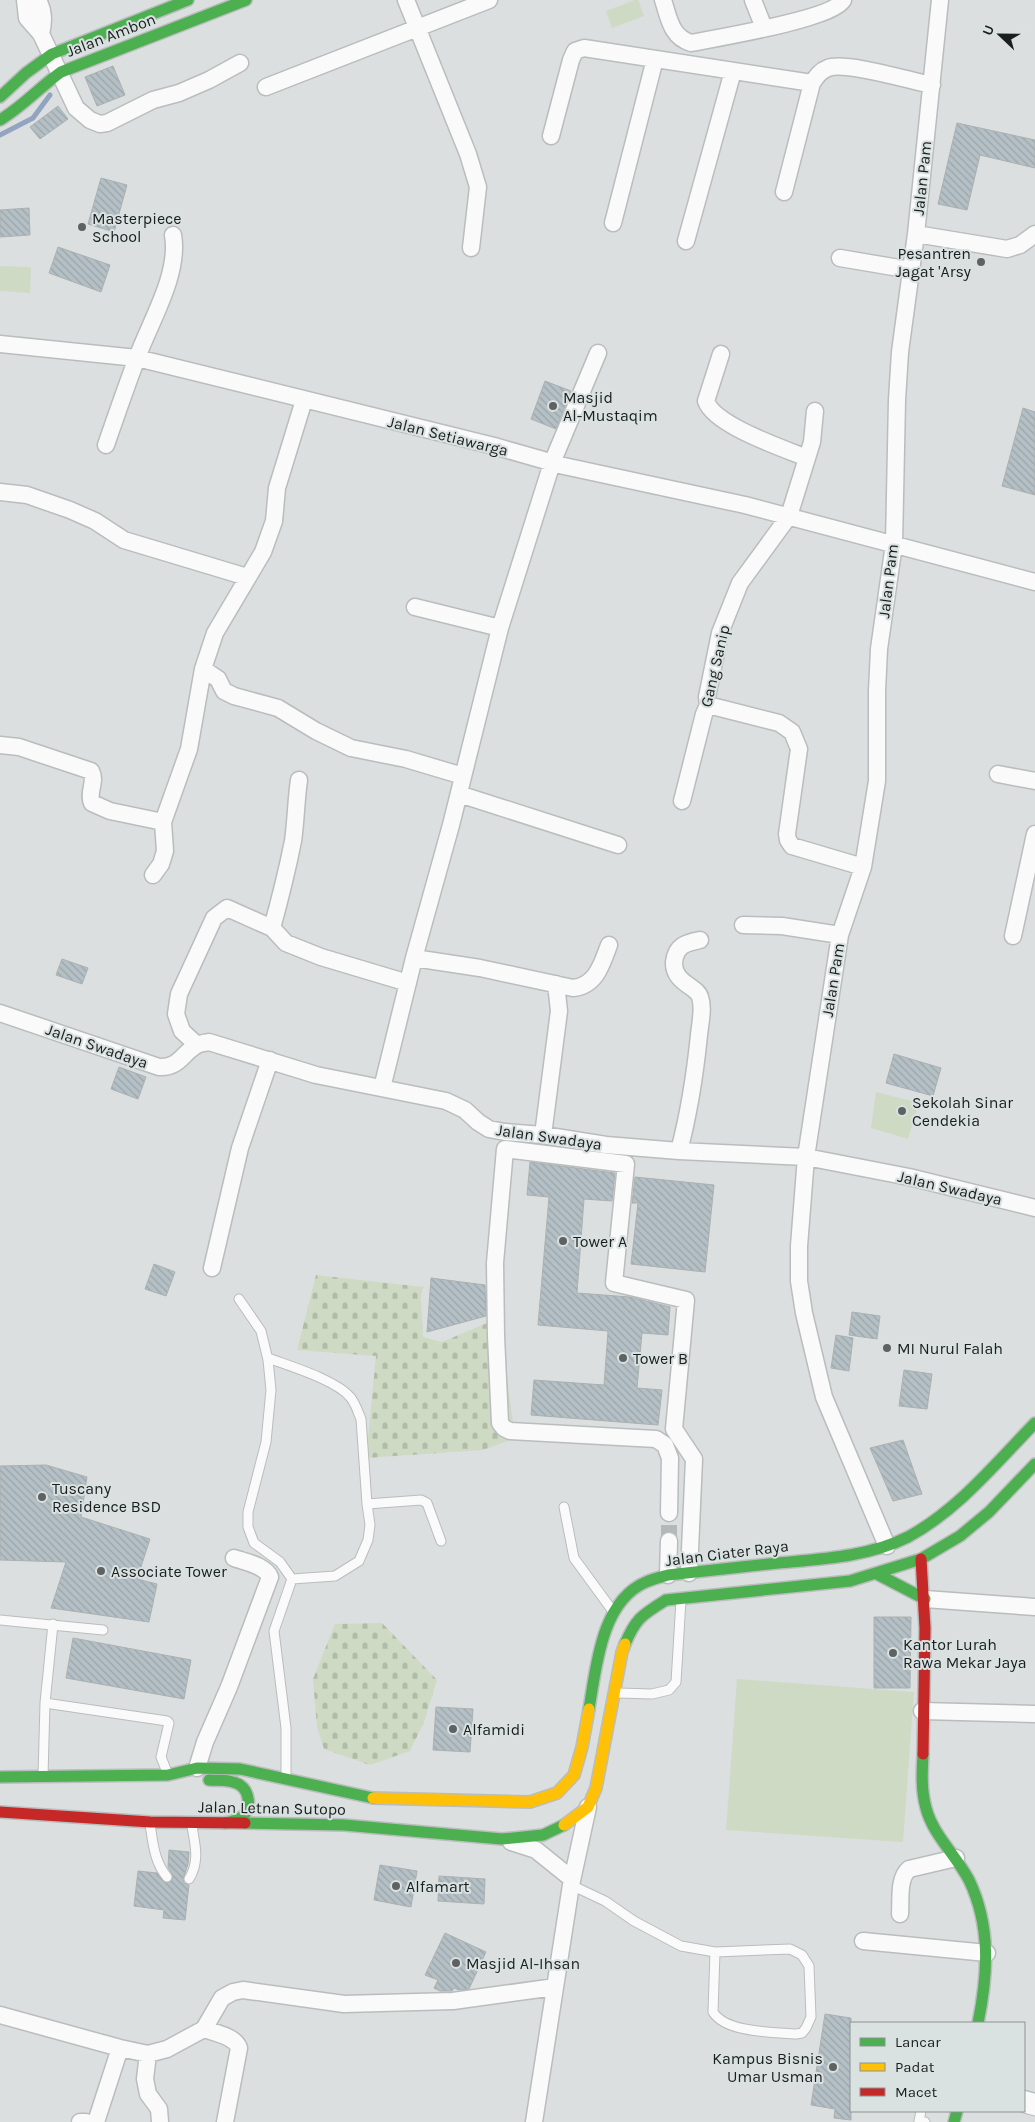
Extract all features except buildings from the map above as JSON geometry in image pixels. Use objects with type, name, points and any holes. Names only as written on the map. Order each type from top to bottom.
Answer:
[{"type":"main road","name":"Jalan Ambon","points":[[0,97],[26,73],[52,54],[188,0]]},
{"type":"main road","name":"Jalan Ambon","points":[[0,120],[12,113],[38,89],[61,72],[246,0]]},
{"type":"main road","name":"Jalan Ciater Raya","points":[[376,1799],[530,1802],[557,1793],[574,1775],[582,1747],[601,1643],[614,1612],[622,1600],[634,1590],[645,1582],[668,1575],[840,1556],[887,1546],[922,1527],[946,1510],[1035,1423]]},
{"type":"main road","points":[[588,1807],[600,1772],[622,1652],[633,1625],[654,1605],[681,1597],[763,1592],[850,1581],[921,1559],[960,1536],[988,1512],[1035,1464]]},
{"type":"main road","points":[[921,1559],[925,1599],[922,1711],[924,1801],[934,1826],[969,1878],[979,1901],[984,1922],[987,1953],[986,1980],[978,2022]]},
{"type":"main road","points":[[877,1574],[925,1599]]},
{"type":"main road","name":"Jalan Letnan Sutopo","points":[[0,1777],[168,1775],[197,1768],[240,1769],[376,1799]]},
{"type":"main road","points":[[168,1775],[235,1783],[242,1786],[248,1800],[246,1813],[241,1818],[225,1824]]},
{"type":"main road","name":"Jalan Letnan Sutopo","points":[[0,1812],[150,1822],[344,1825],[502,1839],[543,1835],[564,1825],[588,1807]]},
{"type":"street","points":[[25,0],[26,18],[41,34],[61,72],[76,108],[83,116],[100,124],[106,123],[153,100],[179,93],[209,80],[240,63]]},
{"type":"street","points":[[38,0],[43,10],[44,18],[41,34]]},
{"type":"street","points":[[406,0],[468,154],[478,187],[471,248]]},
{"type":"street","points":[[266,87],[489,0]]},
{"type":"street","points":[[663,0],[673,31],[681,40],[691,43],[825,13],[840,5],[843,0]]},
{"type":"street","points":[[753,0],[764,28]]},
{"type":"street","name":"Jalan Pam","points":[[887,1546],[824,1397],[804,1313],[799,1282],[799,1246],[806,1157],[840,936],[863,867],[877,781],[879,649],[894,544],[900,352],[916,234],[940,0]]},
{"type":"street","points":[[551,136],[570,60],[576,51],[584,48],[812,83]]},
{"type":"street","points":[[613,223],[655,59]]},
{"type":"street","points":[[784,192],[812,83],[819,72],[830,67],[853,68],[932,85]]},
{"type":"street","points":[[686,240],[733,71]]},
{"type":"street","points":[[916,234],[1007,249],[1020,246],[1035,234]]},
{"type":"street","points":[[106,445],[170,272],[174,251],[173,235]]},
{"type":"street","points":[[840,258],[911,270]]},
{"type":"street","name":"Jalan Setiawarga","points":[[0,344],[137,358],[494,446],[552,463],[789,516],[1035,582]]},
{"type":"street","points":[[382,1088],[414,958],[459,794],[500,628],[552,463],[598,353]]},
{"type":"street","points":[[720,354],[706,401],[709,409],[730,424],[807,458]]},
{"type":"street","points":[[153,875],[161,864],[165,851],[162,822],[189,749],[203,669],[215,633],[263,552],[274,521],[277,488],[304,400]]},
{"type":"street","name":"Gang Sanip","points":[[682,801],[704,714],[708,705],[706,697],[720,634],[740,583],[789,516],[812,442],[815,411]]},
{"type":"street","points":[[0,492],[27,495],[95,521],[124,540],[247,577]]},
{"type":"street","points":[[415,607],[500,628]]},
{"type":"street","points":[[203,669],[218,679],[224,690],[234,696],[278,708],[316,731],[351,748],[406,759],[463,776]]},
{"type":"street","points":[[708,705],[779,723],[792,732],[799,748],[787,834],[788,840],[792,846],[863,867]]},
{"type":"street","points":[[0,745],[19,747],[91,771],[94,779],[90,797],[92,802],[110,812],[162,822]]},
{"type":"street","points":[[998,774],[1035,781]]},
{"type":"street","points":[[272,928],[284,887],[293,839],[299,780]]},
{"type":"street","points":[[459,794],[618,845]]},
{"type":"street","points":[[1013,936],[1035,834]]},
{"type":"street","points":[[197,1045],[182,1031],[176,1014],[180,994],[214,918],[220,911],[227,908],[272,928],[286,943],[321,957],[408,983]]},
{"type":"street","points":[[742,925],[782,926],[840,936]]},
{"type":"street","points":[[679,1151],[694,1089],[701,1022],[701,998],[698,992],[686,985],[678,975],[674,963],[678,949],[683,943],[700,940]]},
{"type":"street","points":[[414,958],[480,968],[572,988],[580,988],[588,983],[600,969],[609,945]]},
{"type":"street","points":[[543,1135],[559,1011],[556,984]]},
{"type":"street","name":"Jalan Swadaya","points":[[0,1013],[159,1067],[167,1067],[174,1064],[197,1045],[209,1042],[316,1074],[446,1101],[465,1110],[489,1129],[606,1145],[679,1151],[806,1157],[908,1177],[1035,1208]]},
{"type":"street","points":[[212,1268],[238,1156],[270,1060]]},
{"type":"street","points":[[669,1513],[670,1458],[665,1445],[656,1439],[510,1431],[500,1423],[496,1336],[496,1263],[505,1148],[626,1164],[614,1283],[686,1300],[674,1429],[694,1459],[689,1573]]},
{"type":"street","points":[[668,1575],[669,1541]]},
{"type":"street","points":[[197,1768],[204,1742],[230,1687],[270,1577],[268,1571],[234,1558]]},
{"type":"street","points":[[925,1599],[1035,1607]]},
{"type":"street","points":[[922,1711],[1035,1714]]},
{"type":"street","points":[[534,2122],[572,1882],[588,1807]]},
{"type":"street","points":[[502,1839],[536,1850],[572,1882]]},
{"type":"street","points":[[900,1914],[903,1878],[909,1869],[956,1858]]},
{"type":"street","points":[[864,1941],[987,1953]]},
{"type":"street","points":[[0,2015],[148,2054],[168,2049],[204,2029],[222,1998],[232,1992],[242,1990],[344,2004],[453,2000],[555,1987]]},
{"type":"street","points":[[204,2029],[230,2039],[238,2044],[240,2048],[226,2122]]},
{"type":"street","points":[[96,2122],[120,2048]]},
{"type":"street","points":[[148,2054],[145,2079],[148,2094],[159,2109],[160,2122]]},
{"type":"street","points":[[80,2122],[86,2122]]},
{"type":"lane","points":[[239,1299],[261,1331],[268,1358],[271,1390],[266,1442],[248,1512],[248,1527],[254,1543],[280,1562],[292,1579]]},
{"type":"lane","points":[[268,1358],[316,1377],[350,1397],[361,1420],[370,1525],[368,1540],[359,1562],[335,1576],[292,1579]]},
{"type":"lane","points":[[367,1504],[421,1500],[427,1503],[441,1541]]},
{"type":"lane","points":[[564,1507],[574,1558],[614,1612]]},
{"type":"lane","points":[[286,1779],[286,1728],[274,1631],[292,1579]]},
{"type":"lane","points":[[614,1693],[652,1694],[669,1690],[676,1682],[681,1597]]},
{"type":"lane","points":[[0,1620],[104,1630]]},
{"type":"lane","points":[[43,1776],[45,1703],[53,1624]]},
{"type":"lane","points":[[45,1703],[167,1721],[169,1723],[160,1757],[168,1775]]},
{"type":"lane","points":[[150,1822],[156,1860],[159,1868],[167,1877]]},
{"type":"lane","points":[[189,1879],[194,1871],[197,1858],[192,1823]]},
{"type":"lane","points":[[572,1882],[634,1921],[680,1946],[715,1952],[790,1949],[802,1955],[809,1966],[811,2017],[802,2033],[737,2028],[723,2023],[717,2018],[713,2012],[715,1952]]},
{"type":"lane","points":[[921,2112],[919,2120],[925,2122]]},
{"type":"green space","points":[[638,0],[644,16],[612,28],[606,11]]},
{"type":"green space","points":[[0,266],[31,267],[30,293],[0,291]]},
{"type":"green space","points":[[876,1092],[919,1103],[908,1139],[871,1128]]},
{"type":"green space","points":[[316,1275],[423,1287],[421,1298],[423,1337],[442,1342],[499,1318],[515,1438],[483,1450],[366,1458],[376,1356],[297,1350]]},
{"type":"green space","points":[[382,1623],[437,1680],[424,1722],[410,1751],[370,1765],[324,1749],[317,1727],[313,1679],[335,1624]]},
{"type":"green space","points":[[737,1679],[914,1692],[903,1842],[726,1830]]},
{"type":"waterway","points":[[0,135],[33,118],[50,95]]},
{"type":"tunnel","points":[[669,1513],[669,1541]]},
{"type":"traffic: fast","points":[[0,97],[26,73],[52,54],[188,0]]},
{"type":"traffic: fast","points":[[0,120],[61,72],[246,0]]},
{"type":"traffic: fast","points":[[589,1709],[603,1637],[619,1604],[631,1591],[646,1582],[668,1575],[844,1556],[893,1544],[926,1526],[960,1500],[1035,1423]]},
{"type":"traffic: fast","points":[[625,1644],[636,1623],[666,1600],[850,1581],[921,1559],[960,1536],[989,1512],[1035,1464]]},
{"type":"traffic: fast","points":[[877,1574],[925,1599]]},
{"type":"traffic: fast","points":[[923,1754],[924,1801],[929,1818],[969,1880],[981,1915],[984,1933],[985,1968],[978,2022]]},
{"type":"traffic: fast","points":[[0,1777],[168,1775],[197,1768],[240,1769],[373,1798]]},
{"type":"traffic: fast","points":[[209,1780],[236,1783],[246,1791],[248,1800],[246,1813],[239,1819],[225,1823]]},
{"type":"traffic: fast","points":[[245,1823],[344,1825],[502,1839],[543,1835],[564,1825]]},
{"type":"traffic: fast","points":[[954,2122],[957,2112]]},
{"type":"traffic: slow","points":[[564,1825],[588,1807],[596,1788],[625,1644]]},
{"type":"traffic: slow","points":[[373,1798],[530,1802],[557,1793],[574,1775],[582,1747],[589,1709]]},
{"type":"traffic: jam","points":[[921,1559],[925,1628],[923,1754]]},
{"type":"traffic: jam","points":[[0,1812],[150,1822],[245,1823]]},
{"type":"place","name":"Masterpiece School","points":[[82,227]]},
{"type":"place","name":"Pesantren Jagat 'Arsy","points":[[981,262]]},
{"type":"place","name":"Masjid Al-Mustaqim","points":[[553,406]]},
{"type":"place","name":"Sekolah Sinar Cendekia","points":[[902,1111]]},
{"type":"place","name":"Tower A","points":[[563,1241]]},
{"type":"place","name":"MI Nurul Falah","points":[[887,1348]]},
{"type":"place","name":"Tower B","points":[[623,1358]]},
{"type":"place","name":"Tuscany Residence BSD","points":[[42,1497]]},
{"type":"place","name":"Associate Tower","points":[[101,1571]]},
{"type":"place","name":"Kantor Lurah Rawa Mekar Jaya","points":[[893,1653]]},
{"type":"place","name":"Alfamidi","points":[[453,1729]]},
{"type":"place","name":"Alfamart","points":[[396,1886]]},
{"type":"place","name":"Masjid Al-Ihsan","points":[[456,1963]]},
{"type":"place","name":"Kampus Bisnis Umar Usman","points":[[833,2067]]}]
